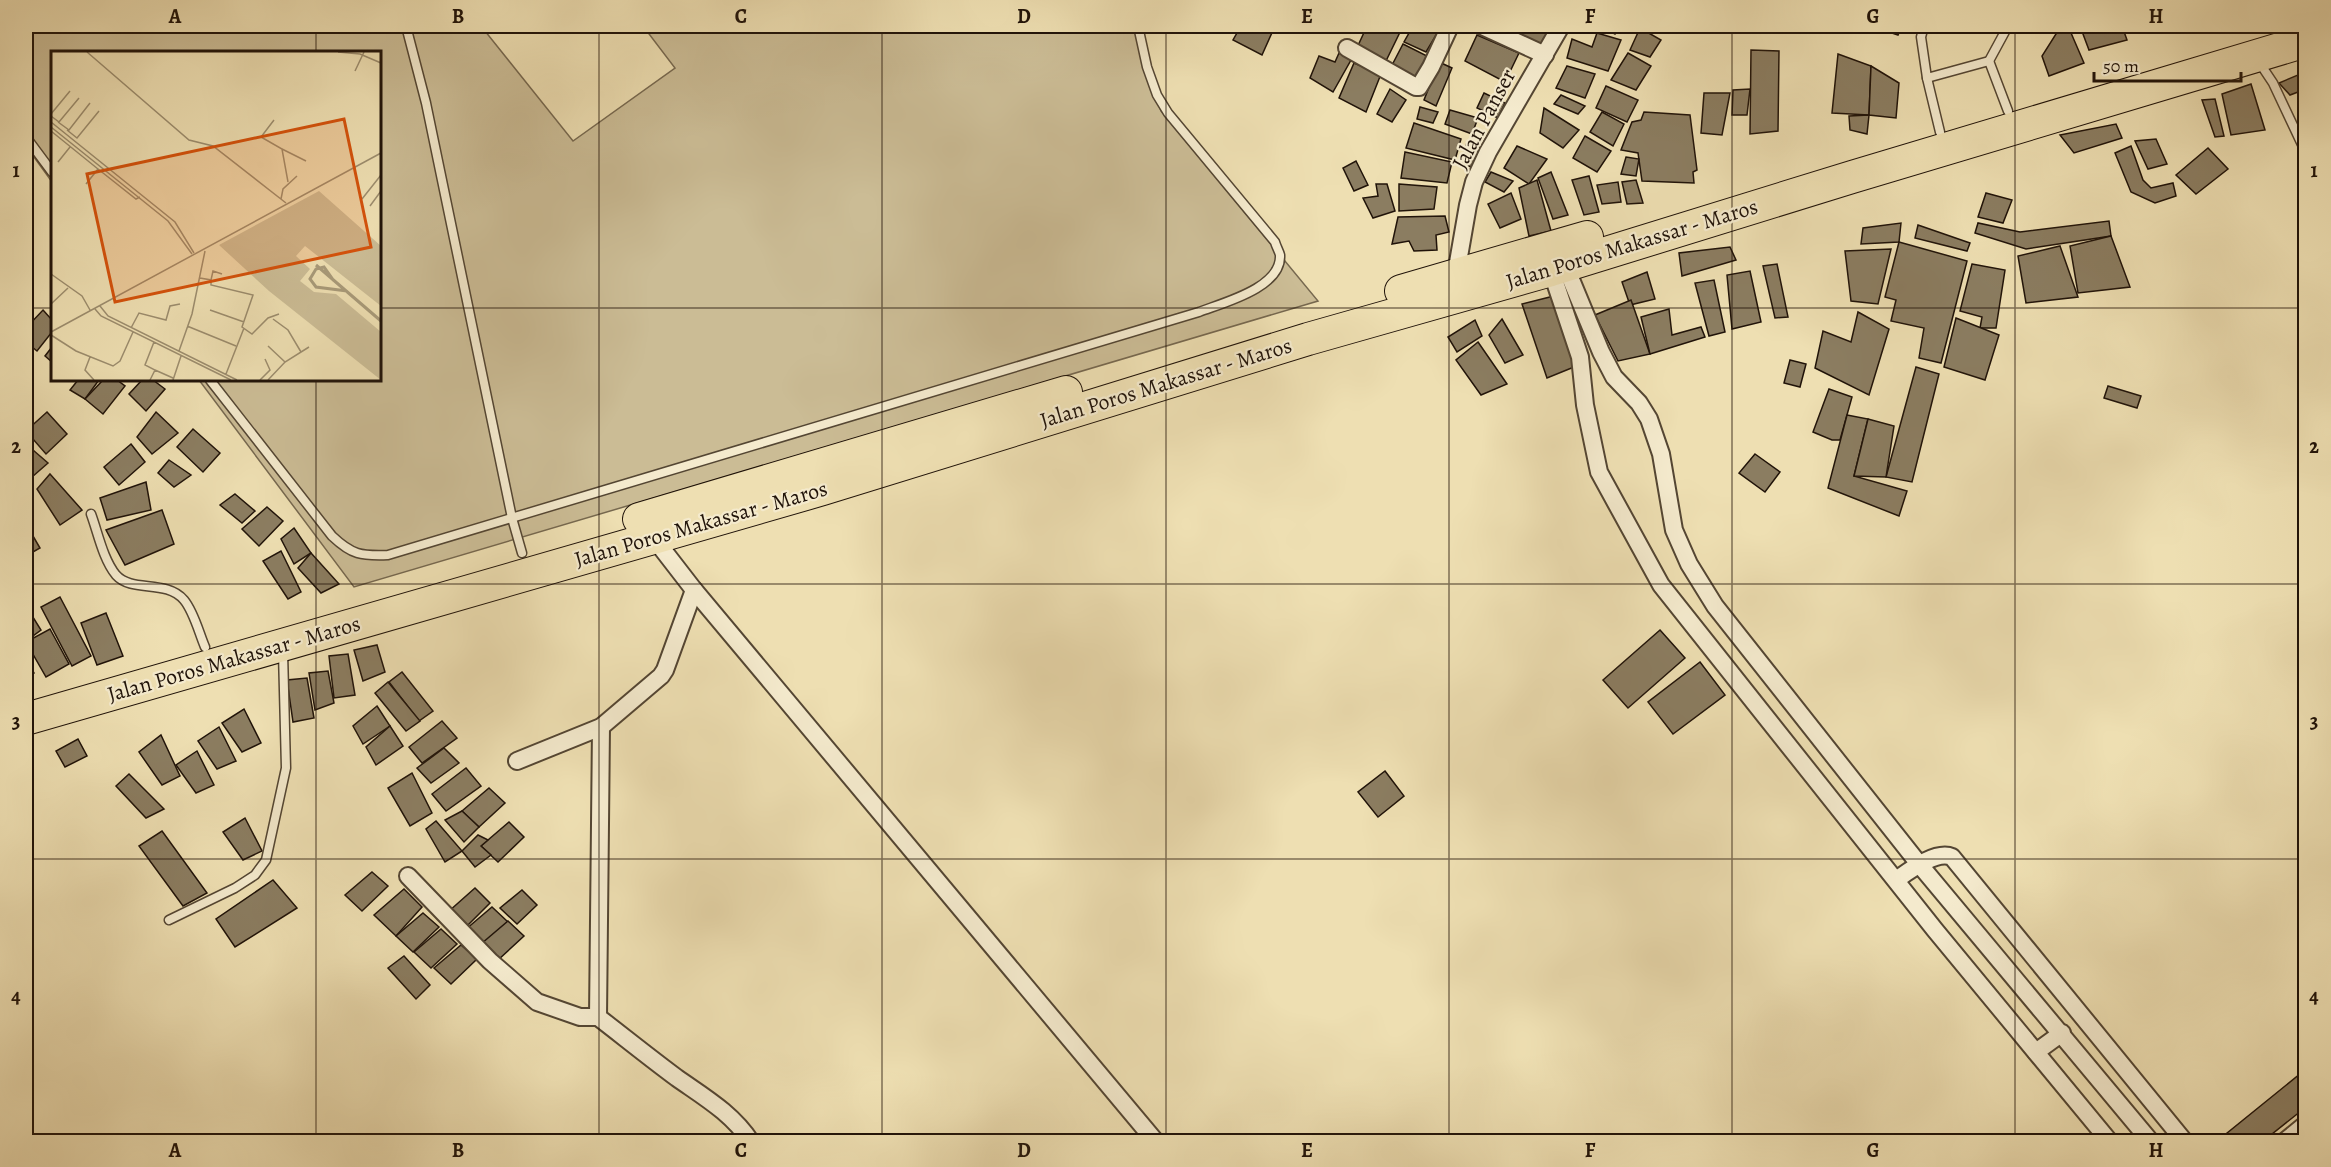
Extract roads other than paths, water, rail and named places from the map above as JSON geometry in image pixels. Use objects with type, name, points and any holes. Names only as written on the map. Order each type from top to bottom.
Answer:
[{"type":"highway","name":"Jalan Poros Makassar - Maros","points":[[26,719],[653,537],[778,489],[1292,325],[1456,274],[1671,213],[2293,26]]},
{"type":"highway","name":"Jalan Poros Makassar - Maros","points":[[26,699],[522,554],[778,489],[1558,268],[2306,41]]},
{"type":"street","points":[[1347,48],[1419,87],[1450,26]]},
{"type":"street","points":[[1482,26],[1545,54]]},
{"type":"street","name":"Jalan Panser","points":[[1456,274],[1474,182],[1488,152],[1561,26]]},
{"type":"street","points":[[1558,268],[1614,377],[1639,404],[1649,419],[1661,454],[1674,530],[1689,564],[1715,606],[1919,864],[2151,1142]]},
{"type":"street","points":[[1558,268],[1580,357],[1585,405],[1599,472],[1660,585],[1896,880],[2110,1142]]},
{"type":"street","points":[[653,537],[694,590],[1156,1142]]},
{"type":"street","points":[[517,761],[601,727],[652,684],[665,670],[694,590]]},
{"type":"street","points":[[598,1017],[601,727]]},
{"type":"street","points":[[1896,880],[1919,864],[1943,855],[1952,857],[2185,1142]]},
{"type":"street","points":[[408,876],[490,961],[537,1002],[580,1017],[598,1017],[676,1077],[716,1104],[740,1125],[751,1142]]},
{"type":"street","points":[[2036,1052],[2062,1033]]},
{"type":"street","points":[[2284,1142],[2306,1124]]},
{"type":"lane","points":[[406,26],[431,126],[512,518],[522,554]]},
{"type":"lane","points":[[211,381],[282,475],[332,536],[346,549],[364,556],[388,555],[1199,312],[1251,291],[1269,280],[1277,268],[1280,255],[1275,242],[1168,113],[1157,95],[1147,67],[1138,26]]},
{"type":"lane","points":[[1924,26],[1921,37],[1927,78],[1940,132]]},
{"type":"lane","points":[[1927,78],[1989,62],[2008,26]]},
{"type":"lane","points":[[2256,56],[2273,83],[2306,153]]},
{"type":"lane","points":[[1989,62],[2008,111]]},
{"type":"lane","points":[[26,136],[51,171]]},
{"type":"lane","points":[[91,514],[109,564],[117,576],[133,584],[151,585],[174,591],[185,601],[205,647]]},
{"type":"lane","points":[[169,920],[235,888],[255,875],[266,860],[285,768],[283,645]]}]
